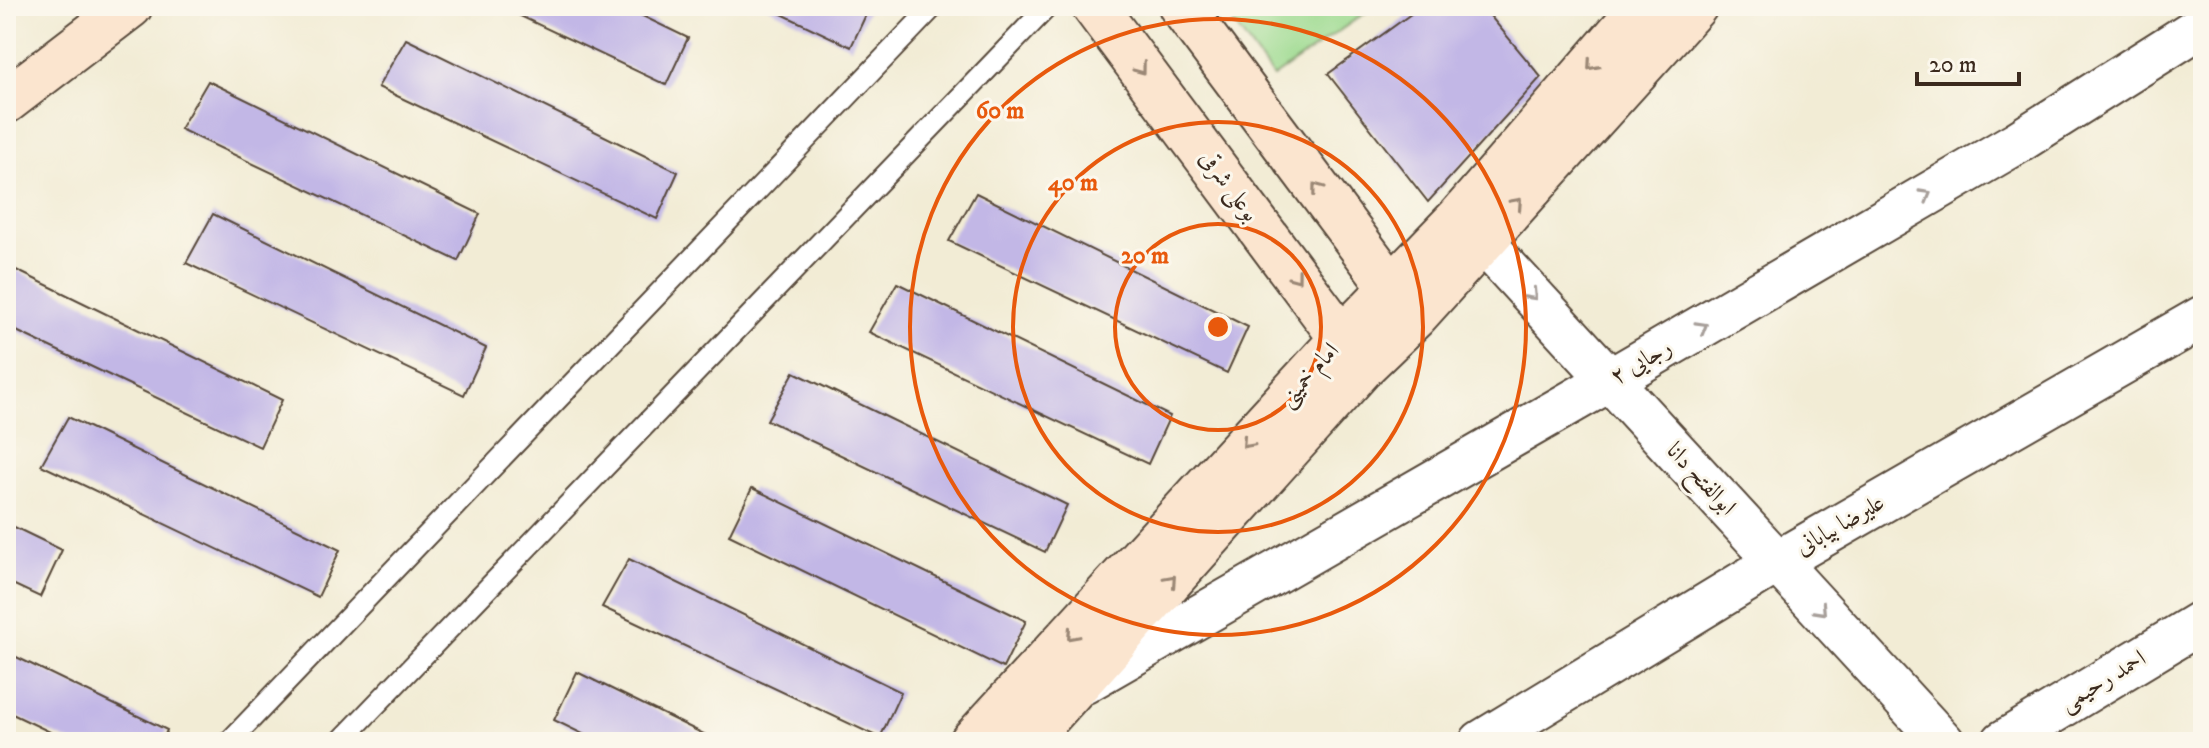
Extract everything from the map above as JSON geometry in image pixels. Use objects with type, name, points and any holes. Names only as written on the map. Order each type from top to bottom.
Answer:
[{"type":"main road","name":"بوعلی شرقی","points":[[1094,6],[1353,352]]},
{"type":"main road","points":[[1181,6],[1403,303]]},
{"type":"main road","points":[[6,101],[122,9]]},
{"type":"main road","name":"امام خمینی","points":[[972,742],[1403,303],[1678,9]]},
{"type":"main road","name":"امام خمینی","points":[[1025,742],[1353,352]]},
{"type":"street","name":"رجایی ۲","points":[[1072,689],[2018,142],[2203,25]]},
{"type":"street","name":"ابوالفتح دانا","points":[[1472,229],[1943,742]]},
{"type":"street","name":"علیرضا بیابانی","points":[[1481,742],[1777,562],[2203,317]]},
{"type":"street","name":"احمد رحیمی","points":[[2003,742],[2203,621]]},
{"type":"lane","points":[[229,742],[934,6]]},
{"type":"lane","points":[[340,742],[1048,6]]},
{"type":"green space","points":[[1221,6],[1375,6],[1273,77]]},
{"type":"building","points":[[499,6],[622,6],[688,38],[666,85]]},
{"type":"building","points":[[765,6],[870,6],[851,47]]},
{"type":"building","points":[[1422,6],[1482,6],[1541,77],[1428,202],[1328,74]]},
{"type":"building","points":[[406,39],[678,172],[657,219],[378,87]]},
{"type":"building","points":[[208,81],[480,214],[458,261],[180,129]]},
{"type":"building","points":[[976,193],[1248,327],[1227,373],[949,241]]},
{"type":"building","points":[[213,214],[486,348],[464,395],[186,263]]},
{"type":"building","points":[[10,267],[282,400],[260,447],[6,326],[6,274]]},
{"type":"building","points":[[897,283],[1170,416],[1148,464],[869,332]]},
{"type":"building","points":[[794,372],[1067,505],[1045,552],[767,420]]},
{"type":"building","points":[[68,417],[340,550],[318,597],[41,465]]},
{"type":"building","points":[[752,488],[1026,621],[1003,668],[729,535]]},
{"type":"building","points":[[6,523],[62,550],[40,597],[6,581]]},
{"type":"building","points":[[629,559],[901,692],[880,738],[602,607]]},
{"type":"building","points":[[6,652],[167,730],[162,742],[71,742],[6,711]]},
{"type":"building","points":[[577,672],[720,742],[599,742],[554,720]]}]
